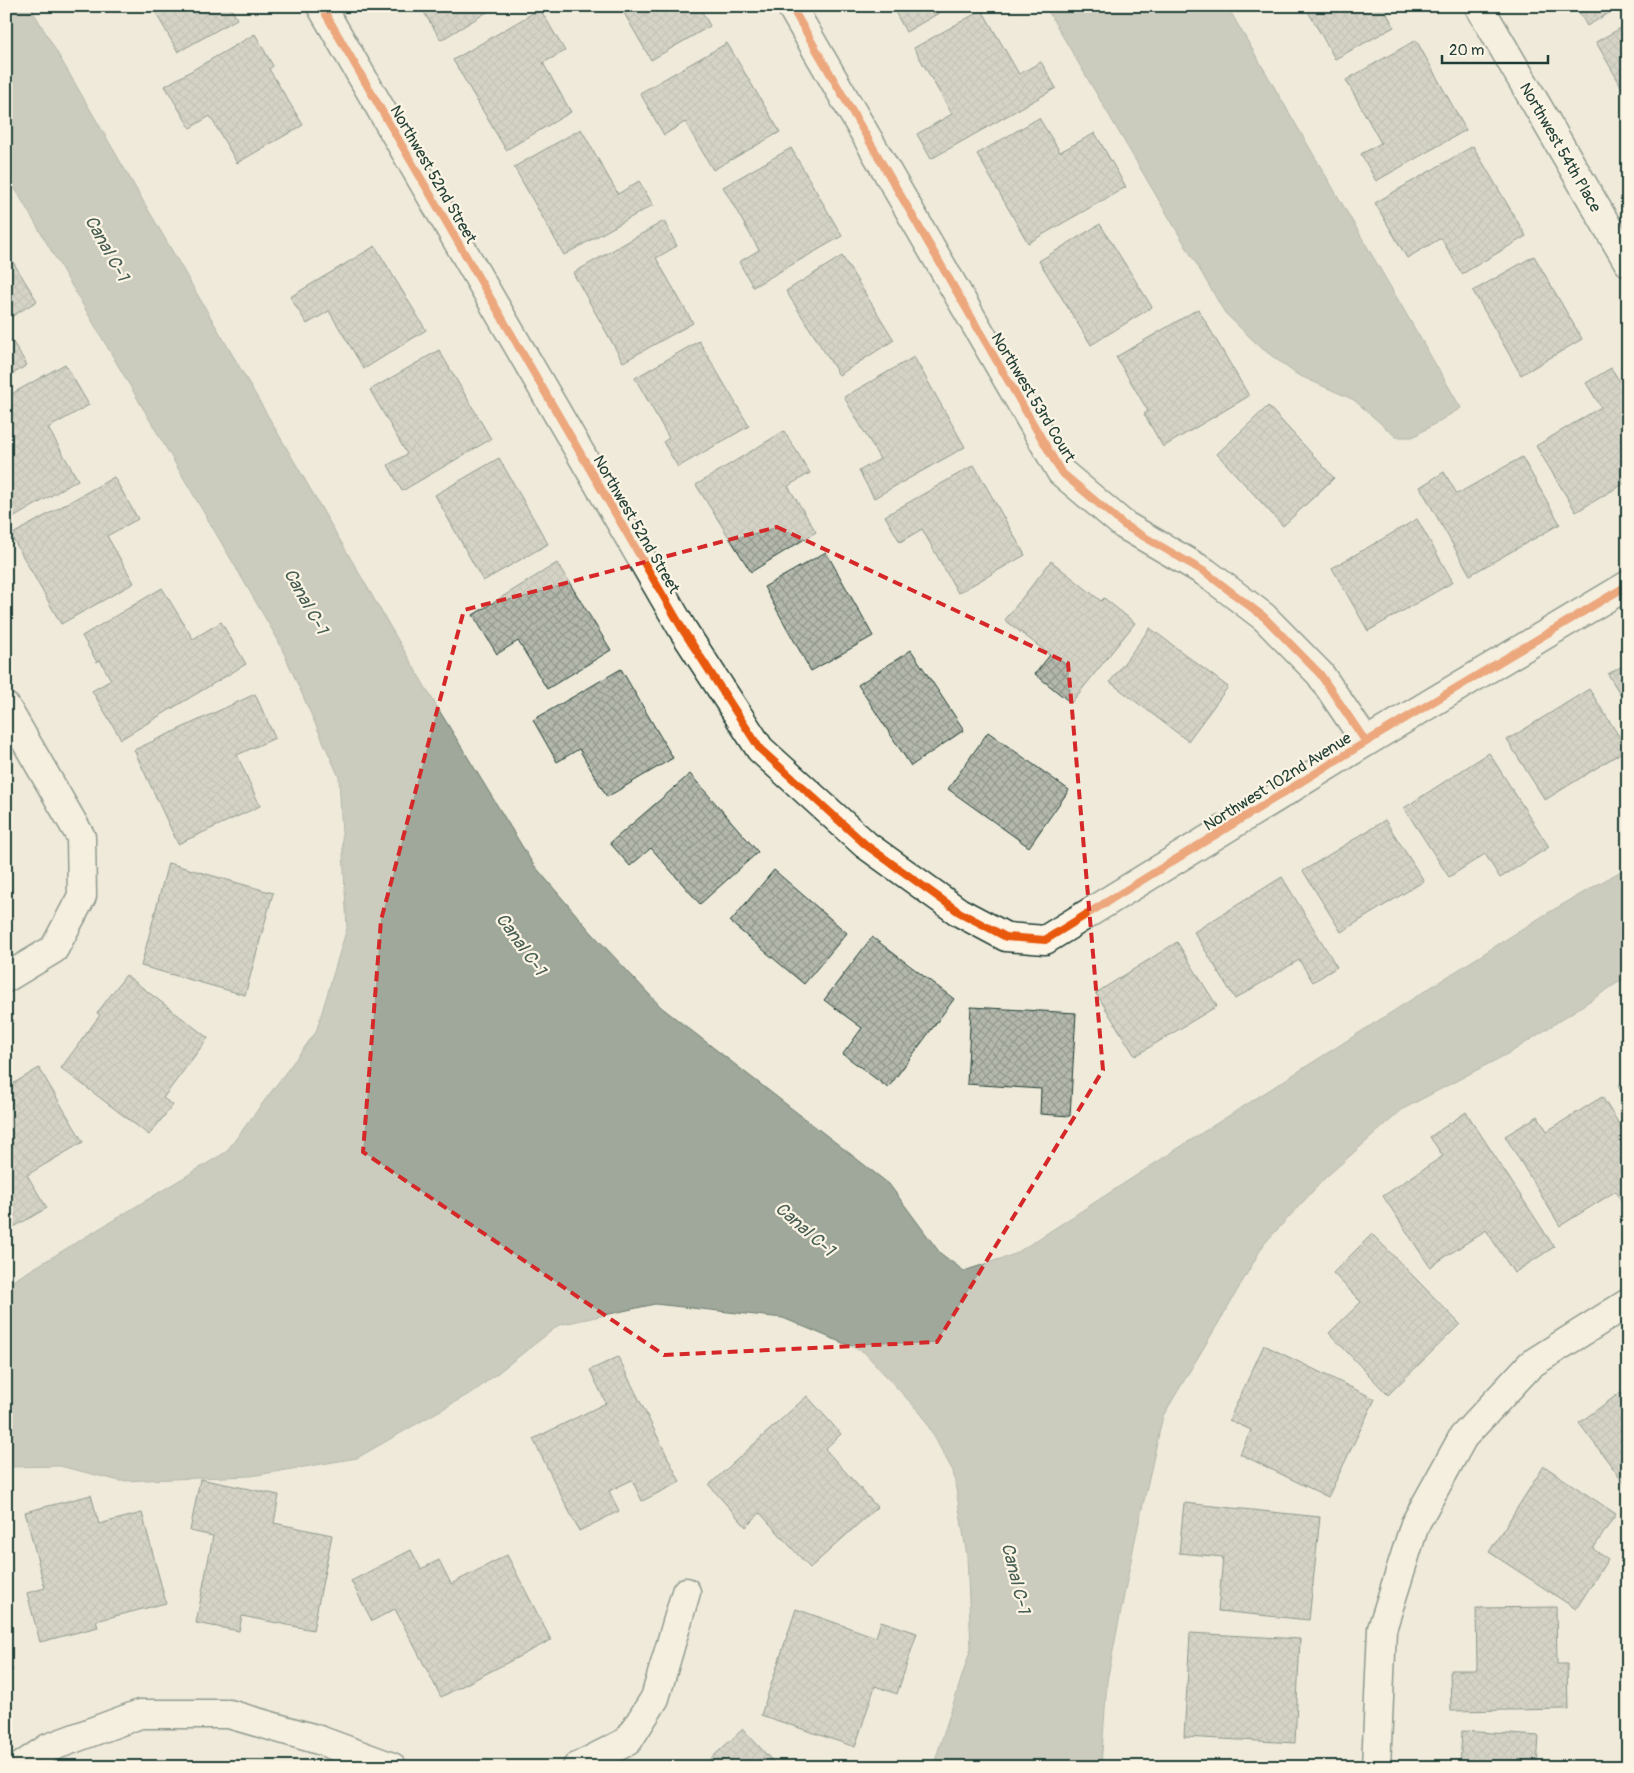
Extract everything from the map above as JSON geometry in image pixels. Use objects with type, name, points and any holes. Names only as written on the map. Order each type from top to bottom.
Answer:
[{"type":"street","name":"Northwest 52nd Street","points":[[321,6],[683,630],[760,749],[866,845],[959,912],[1006,937],[1045,940]]},
{"type":"street","name":"Northwest 53rd Court","points":[[791,6],[1061,472],[1124,525],[1205,572],[1264,617],[1320,674],[1366,742]]},
{"type":"street","name":"Northwest 54th Place","points":[[1479,6],[1628,262]]},
{"type":"street","name":"Northwest 102nd Avenue","points":[[1045,940],[1366,742],[1628,585]]},
{"type":"street","points":[[6,707],[81,837],[82,896],[54,950],[6,978]]},
{"type":"street","points":[[1376,1767],[1382,1629],[1415,1524],[1463,1437],[1531,1364],[1628,1303]]},
{"type":"street","points":[[577,1767],[628,1741],[656,1698],[686,1592]]},
{"type":"street","points":[[20,1767],[48,1748],[140,1714],[230,1714],[319,1740],[392,1767]]},
{"type":"highlighted area","points":[[777,527],[1068,663],[1103,1070],[937,1342],[664,1355],[363,1152],[381,920],[464,610]]},
{"type":"water","name":"Canal C-1","points":[[6,6],[30,6],[431,697],[533,864],[591,932],[661,1007],[889,1184],[940,1253],[964,1271],[1015,1254],[1546,914],[1628,867],[1628,976],[1513,1051],[1403,1109],[1325,1178],[1264,1244],[1163,1416],[1135,1540],[1107,1681],[1101,1767],[933,1767],[971,1648],[967,1556],[953,1471],[922,1415],[864,1352],[783,1318],[655,1304],[559,1325],[476,1390],[357,1458],[251,1476],[120,1481],[60,1466],[6,1467],[6,1285],[226,1152],[316,1032],[347,928],[339,777],[278,640],[6,173]]},
{"type":"water","points":[[1045,6],[1227,6],[1461,408],[1413,437],[1396,437],[1354,400],[1296,374],[1260,347],[1225,313]]},
{"type":"building","points":[[152,6],[230,6],[237,19],[178,52]]},
{"type":"building","points":[[420,6],[497,6],[441,40]]},
{"type":"building","points":[[620,6],[699,6],[710,26],[651,60]]},
{"type":"building","points":[[892,6],[951,6],[906,32]]},
{"type":"building","points":[[1305,6],[1383,6],[1394,27],[1335,59]]},
{"type":"building","points":[[1576,6],[1621,6],[1587,26]]},
{"type":"building","points":[[540,9],[565,51],[543,63],[571,112],[506,150],[453,60]]},
{"type":"building","points":[[982,10],[1019,74],[1041,62],[1056,88],[931,159],[917,134],[952,114],[914,48]]},
{"type":"building","points":[[1628,24],[1628,98],[1596,42]]},
{"type":"building","points":[[255,34],[273,66],[269,69],[303,125],[237,163],[210,116],[190,128],[165,86]]},
{"type":"building","points":[[1416,40],[1466,130],[1376,181],[1361,154],[1381,143],[1346,80]]},
{"type":"building","points":[[727,43],[780,132],[713,170],[685,122],[664,135],[640,93]]},
{"type":"building","points":[[1039,118],[1060,152],[1095,133],[1126,187],[1028,243],[977,154]]},
{"type":"building","points":[[581,129],[618,194],[639,181],[653,205],[564,255],[514,167]]},
{"type":"building","points":[[1473,146],[1526,236],[1462,274],[1441,238],[1407,258],[1375,203]]},
{"type":"building","points":[[791,148],[842,236],[753,287],[739,262],[759,250],[723,187]]},
{"type":"building","points":[[664,221],[677,246],[656,258],[693,323],[623,362],[573,273]]},
{"type":"building","points":[[1100,224],[1152,307],[1091,345],[1039,261]]},
{"type":"building","points":[[375,246],[426,330],[364,369],[329,311],[307,324],[290,297]]},
{"type":"building","points":[[8,254],[37,301],[6,320],[6,255]]},
{"type":"building","points":[[842,256],[894,340],[839,375],[786,291]]},
{"type":"building","points":[[1534,256],[1582,339],[1521,375],[1473,291]]},
{"type":"building","points":[[1198,309],[1249,396],[1163,447],[1144,414],[1148,411],[1116,357]]},
{"type":"building","points":[[6,331],[27,365],[6,378]]},
{"type":"building","points":[[699,341],[749,426],[678,467],[663,442],[669,438],[635,378]]},
{"type":"building","points":[[439,350],[491,439],[402,491],[388,465],[407,454],[370,390]]},
{"type":"building","points":[[914,357],[965,447],[874,498],[859,471],[880,459],[844,397]]},
{"type":"building","points":[[65,364],[89,405],[48,428],[78,480],[6,522],[6,397]]},
{"type":"building","points":[[1611,368],[1628,394],[1628,481],[1576,512],[1536,446],[1601,407],[1586,383]]},
{"type":"building","points":[[1268,406],[1334,478],[1283,526],[1217,454]]},
{"type":"building","points":[[784,431],[810,473],[788,486],[816,532],[751,572],[696,485]]},
{"type":"building","points":[[1522,457],[1560,524],[1470,575],[1420,487],[1444,472],[1457,494]]},
{"type":"building","points":[[499,458],[548,544],[483,581],[435,495]]},
{"type":"building","points":[[974,465],[1025,555],[958,593],[922,529],[900,542],[885,516]]},
{"type":"building","points":[[114,477],[138,519],[107,536],[134,583],[61,624],[11,535]]},
{"type":"building","points":[[1417,519],[1453,582],[1368,631],[1332,568]]},
{"type":"building","points":[[826,552],[873,636],[811,671],[764,587]]},
{"type":"building","points":[[1051,561],[1101,601],[1104,598],[1135,623],[1071,703],[1035,674],[1050,655],[1005,620]]},
{"type":"building","points":[[557,563],[611,650],[547,689],[518,641],[497,654],[473,615]]},
{"type":"building","points":[[162,588],[193,639],[221,622],[246,664],[121,739],[92,691],[111,680],[100,660],[97,662],[82,636]]},
{"type":"building","points":[[1150,628],[1228,687],[1188,741],[1110,682]]},
{"type":"building","points":[[911,650],[964,730],[911,766],[858,685]]},
{"type":"building","points":[[1628,663],[1628,707],[1608,674]]},
{"type":"building","points":[[621,669],[673,758],[607,797],[579,749],[557,762],[533,720]]},
{"type":"building","points":[[1589,689],[1627,749],[1545,800],[1507,740]]},
{"type":"building","points":[[255,694],[275,738],[237,755],[260,806],[178,844],[134,750]]},
{"type":"building","points":[[988,732],[1069,790],[1029,847],[948,789]]},
{"type":"building","points":[[1489,753],[1549,847],[1500,878],[1485,854],[1449,877],[1404,808]]},
{"type":"building","points":[[690,774],[758,852],[700,904],[651,848],[630,866],[610,843]]},
{"type":"building","points":[[1385,820],[1424,881],[1341,932],[1303,871]]},
{"type":"building","points":[[168,863],[273,893],[245,995],[141,966]]},
{"type":"building","points":[[774,870],[847,933],[804,984],[730,922]]},
{"type":"building","points":[[1282,877],[1337,967],[1313,982],[1299,960],[1235,999],[1194,932]]},
{"type":"building","points":[[6,882],[12,891],[6,895]]},
{"type":"building","points":[[872,937],[954,999],[888,1088],[843,1054],[862,1028],[824,1000]]},
{"type":"building","points":[[1177,942],[1217,1006],[1135,1056],[1096,993]]},
{"type":"building","points":[[126,975],[208,1038],[163,1098],[173,1105],[149,1135],[61,1068],[100,1015],[97,1013]]},
{"type":"building","points":[[971,1007],[1076,1013],[1070,1116],[1040,1114],[1041,1089],[967,1084]]},
{"type":"building","points":[[39,1068],[83,1142],[27,1175],[47,1208],[12,1228],[6,1218],[6,1088]]},
{"type":"building","points":[[1628,1081],[1628,1102],[1618,1086]]},
{"type":"building","points":[[1602,1097],[1628,1138],[1628,1201],[1623,1204],[1616,1191],[1560,1226],[1505,1136],[1538,1116],[1547,1131]]},
{"type":"building","points":[[1466,1112],[1554,1247],[1514,1273],[1486,1230],[1430,1267],[1383,1196],[1443,1156],[1430,1137]]},
{"type":"building","points":[[1372,1234],[1460,1324],[1388,1395],[1329,1333],[1361,1302],[1333,1273]]},
{"type":"building","points":[[1264,1345],[1375,1399],[1328,1497],[1240,1454],[1251,1430],[1229,1420]]},
{"type":"building","points":[[618,1357],[680,1482],[642,1501],[632,1480],[609,1491],[619,1511],[579,1531],[533,1439],[606,1403],[590,1370]]},
{"type":"building","points":[[1621,1392],[1628,1402],[1628,1488],[1579,1423]]},
{"type":"building","points":[[807,1396],[841,1434],[825,1449],[877,1507],[810,1568],[760,1513],[746,1527],[709,1485]]},
{"type":"building","points":[[1544,1466],[1616,1514],[1593,1549],[1608,1559],[1576,1609],[1489,1552]]},
{"type":"building","points":[[200,1479],[279,1495],[274,1523],[332,1535],[313,1630],[242,1616],[239,1631],[196,1623],[213,1536],[190,1531]]},
{"type":"building","points":[[91,1495],[99,1524],[142,1513],[166,1603],[96,1621],[98,1627],[40,1642],[27,1593],[45,1588],[25,1512]]},
{"type":"building","points":[[1184,1503],[1320,1517],[1309,1620],[1218,1611],[1223,1557],[1179,1553]]},
{"type":"building","points":[[411,1550],[421,1569],[439,1560],[451,1584],[507,1555],[551,1640],[441,1697],[395,1609],[372,1621],[351,1581]]},
{"type":"building","points":[[1556,1607],[1557,1664],[1567,1664],[1568,1709],[1451,1711],[1450,1670],[1477,1670],[1476,1608]]},
{"type":"building","points":[[796,1609],[876,1637],[881,1621],[917,1633],[897,1694],[875,1686],[855,1747],[761,1715]]},
{"type":"building","points":[[1190,1633],[1300,1639],[1295,1743],[1184,1737]]},
{"type":"building","points":[[6,1660],[13,1670],[6,1674]]},
{"type":"building","points":[[743,1729],[778,1767],[709,1767],[706,1763]]},
{"type":"building","points":[[1462,1731],[1539,1736],[1537,1767],[1460,1767]]},
{"type":"building","points":[[1155,1761],[1300,1763],[1300,1767],[1155,1767]]},
{"type":"cycle path","points":[[321,6],[683,630],[760,749],[866,845],[959,912],[1006,937],[1045,940],[1366,742],[1628,585]]},
{"type":"cycle path","points":[[791,6],[1061,472],[1124,525],[1205,572],[1264,617],[1320,674],[1366,742]]}]
